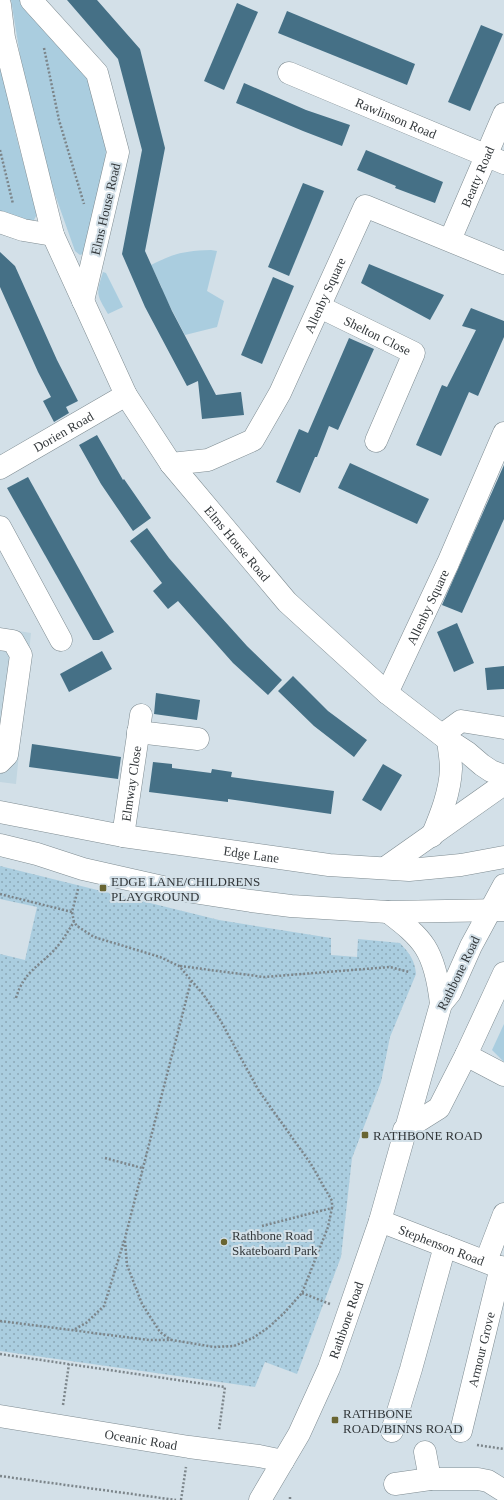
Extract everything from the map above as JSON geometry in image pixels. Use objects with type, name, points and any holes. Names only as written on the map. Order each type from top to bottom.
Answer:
[{"type":"main road","name":"Elms House Road","points":[[31,0],[97,73],[118,152],[83,301]]},
{"type":"main road","name":"Elms House Road","points":[[0,5],[2,39],[53,235],[126,395],[172,464],[287,602],[387,693],[445,738],[468,753],[482,766],[504,776]]},
{"type":"main road","name":"Rawlinson Road","points":[[289,73],[495,160]]},
{"type":"main road","name":"Beatty Road","points":[[450,240],[495,160],[504,114]]},
{"type":"main road","name":"Allenby Square","points":[[172,464],[208,460],[253,440],[280,393],[365,206],[504,263]]},
{"type":"main road","points":[[9,225],[53,235]]},
{"type":"main road","name":"Shelton Close","points":[[320,307],[414,353],[376,441]]},
{"type":"main road","name":"Dorien Road","points":[[0,468],[126,395]]},
{"type":"main road","name":"Allenby Square","points":[[387,693],[448,563],[504,433]]},
{"type":"main road","points":[[0,527],[8,555],[61,640]]},
{"type":"main road","points":[[0,639],[13,641],[21,655],[7,755],[0,762]]},
{"type":"main road","points":[[432,836],[444,808],[451,769],[445,738],[461,721],[504,728]]},
{"type":"main road","name":"Elmway Close","points":[[123,836],[140,723],[198,739]]},
{"type":"main road","points":[[385,868],[504,784]]},
{"type":"main road","name":"Edge Lane","points":[[0,812],[123,836],[329,865],[409,870],[461,865],[504,857]]},
{"type":"main road","points":[[0,845],[37,854],[83,869],[167,888],[251,901],[341,910],[388,912],[497,911]]},
{"type":"main road","name":"Rathbone Road","points":[[260,1500],[299,1434],[329,1368],[380,1221],[404,1130],[441,1004],[450,993],[471,946],[497,911],[504,885]]},
{"type":"main road","points":[[388,912],[405,926],[424,946],[430,958],[439,988],[441,1004]]},
{"type":"main road","points":[[404,1130],[439,1108],[466,1055],[504,973]]},
{"type":"main road","points":[[466,1055],[504,1075]]},
{"type":"main road","name":"Armour Grove","points":[[461,1431],[497,1266],[504,1214]]},
{"type":"main road","name":"Stephenson Road","points":[[380,1221],[497,1266]]},
{"type":"main road","points":[[392,1431],[445,1246]]},
{"type":"main road","name":"Oceanic Road","points":[[0,1416],[189,1447],[259,1456],[283,1462]]},
{"type":"main road","points":[[425,1452],[430,1479]]},
{"type":"main road","points":[[395,1484],[430,1479],[478,1479],[488,1481],[504,1491]]},
{"type":"path","points":[[44,44],[59,120],[86,210]]},
{"type":"path","points":[[0,150],[9,225]]},
{"type":"path","points":[[83,869],[72,912],[74,922],[77,926],[94,937],[160,957],[179,966],[264,977],[390,967],[409,972]]},
{"type":"path","points":[[0,894],[72,912]]},
{"type":"path","points":[[16,998],[19,987],[24,978],[58,945],[74,922]]},
{"type":"path","points":[[0,1321],[149,1340],[172,1340],[214,1347],[234,1346],[253,1338],[269,1327],[302,1293],[328,1227],[332,1201],[311,1164],[259,1091],[219,1018],[203,994],[179,966]]},
{"type":"path","points":[[75,1330],[86,1323],[104,1306],[125,1238],[191,981]]},
{"type":"path","points":[[105,1158],[142,1168]]},
{"type":"path","points":[[262,1226],[332,1208]]},
{"type":"path","points":[[125,1238],[127,1265],[142,1304],[160,1332],[172,1340]]},
{"type":"path","points":[[302,1293],[349,1312]]},
{"type":"path","points":[[0,1354],[225,1387],[216,1450]]},
{"type":"path","points":[[60,1426],[69,1364]]},
{"type":"path","points":[[182,1500],[189,1447]]},
{"type":"path","points":[[0,1476],[176,1500]]},
{"type":"shaded area","points":[[11,0],[26,0],[91,79],[106,151],[86,253],[80,255],[75,251],[52,186],[21,61]]},
{"type":"shaded area","points":[[0,63],[16,135],[37,214],[33,222],[0,214]]},
{"type":"shaded area","points":[[211,250],[217,251],[207,291],[224,301],[217,327],[185,335],[162,291],[151,265],[180,253]]},
{"type":"shaded area","points":[[103,272],[106,273],[123,307],[108,314],[98,294]]},
{"type":"shaded area","points":[[0,628],[31,633],[16,784],[0,782]]},
{"type":"shaded area","points":[[0,866],[219,920],[331,938],[331,955],[357,957],[358,939],[400,943],[411,957],[416,974],[390,1037],[381,1082],[352,1158],[341,1257],[297,1374],[265,1362],[255,1387],[0,1351],[0,954],[25,960],[37,907],[0,899]]},
{"type":"shaded area","points":[[504,1024],[504,1062],[492,1050]]},
{"type":"building","points":[[67,0],[97,0],[140,49],[165,148],[145,251],[172,311],[216,395],[241,392],[244,415],[202,419],[198,381],[187,386],[145,307],[122,254],[142,150],[118,59]]},
{"type":"building","points":[[237,3],[258,12],[224,90],[204,81]]},
{"type":"building","points":[[287,11],[415,64],[407,85],[278,33]]},
{"type":"building","points":[[481,25],[503,34],[470,111],[448,102]]},
{"type":"building","points":[[244,83],[306,110],[350,125],[342,146],[236,103]]},
{"type":"building","points":[[366,150],[443,182],[435,203],[395,188],[396,186],[357,170]]},
{"type":"building","points":[[303,183],[324,191],[289,276],[268,267]]},
{"type":"building","points":[[0,252],[15,266],[57,360],[78,401],[66,407],[69,413],[54,422],[43,401],[51,397],[38,372],[0,287]]},
{"type":"building","points":[[369,264],[444,295],[430,320],[361,283]]},
{"type":"building","points":[[273,277],[294,286],[262,364],[241,355]]},
{"type":"building","points":[[471,308],[504,321],[504,337],[478,396],[469,392],[441,456],[416,445],[442,385],[447,387],[476,330],[462,326]]},
{"type":"building","points":[[349,338],[374,349],[338,430],[329,426],[317,457],[315,457],[300,493],[276,482],[299,429],[308,433]]},
{"type":"building","points":[[97,435],[123,480],[124,479],[151,518],[133,531],[101,484],[79,445]]},
{"type":"building","points":[[350,463],[429,499],[417,524],[338,488]]},
{"type":"building","points":[[504,465],[504,519],[462,613],[442,605]]},
{"type":"building","points":[[28,477],[114,632],[99,640],[93,640],[7,488]]},
{"type":"building","points":[[147,528],[169,558],[211,606],[247,646],[282,680],[268,695],[233,663],[178,601],[168,609],[153,591],[162,583],[130,541]]},
{"type":"building","points":[[457,623],[474,663],[454,672],[437,632]]},
{"type":"building","points":[[102,651],[112,669],[69,692],[60,674]]},
{"type":"building","points":[[504,666],[504,689],[487,690],[485,668]]},
{"type":"building","points":[[293,676],[328,711],[367,740],[354,757],[314,726],[278,691]]},
{"type":"building","points":[[156,693],[200,700],[197,720],[154,714]]},
{"type":"building","points":[[32,744],[121,757],[118,779],[29,767]]},
{"type":"building","points":[[153,762],[172,764],[172,768],[211,773],[212,769],[232,772],[231,777],[334,791],[331,814],[228,799],[228,802],[149,792]]},
{"type":"building","points":[[383,764],[402,775],[381,811],[362,800]]},
{"type":"place","name":"EDGE LANE/CHILDRENS PLAYGROUND","points":[[103,888]]},
{"type":"place","name":"RATHBONE ROAD","points":[[365,1135]]},
{"type":"place","name":"Rathbone Road Skateboard Park","points":[[224,1242]]},
{"type":"place","name":"RATHBONE ROAD/BINNS ROAD","points":[[335,1420]]}]
